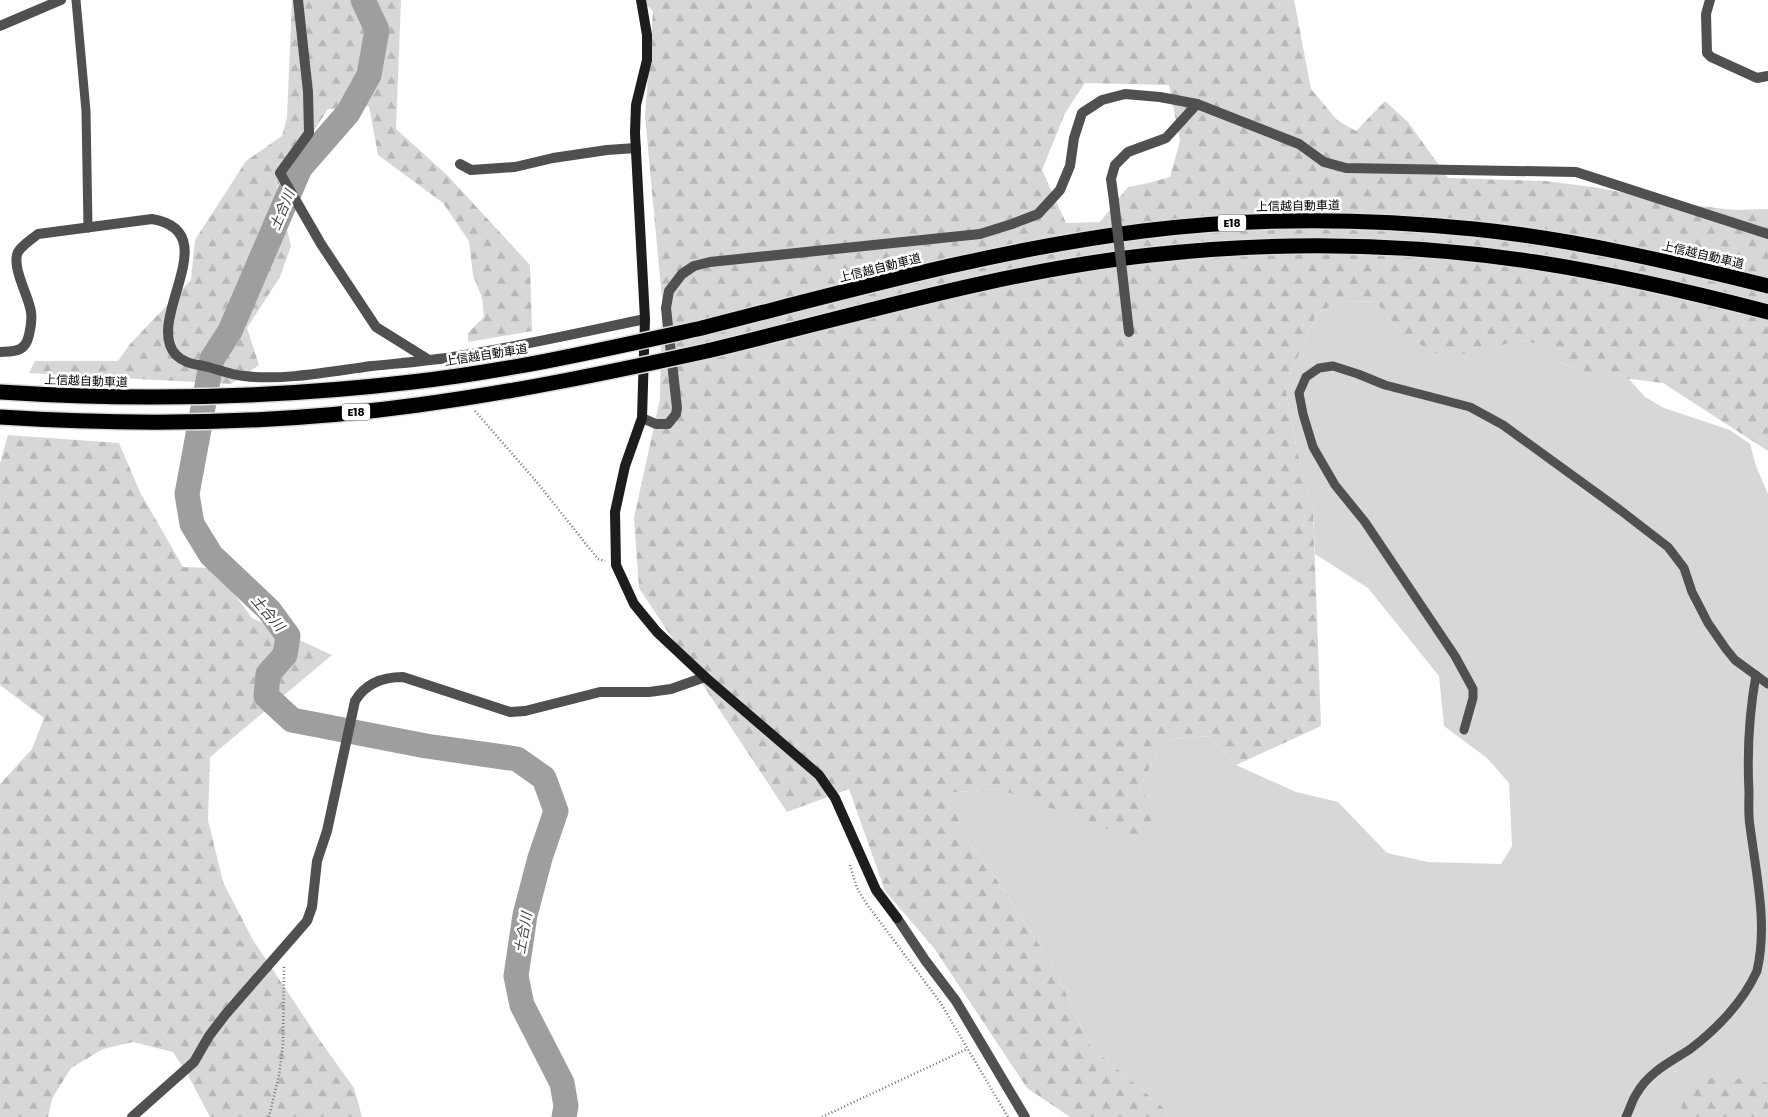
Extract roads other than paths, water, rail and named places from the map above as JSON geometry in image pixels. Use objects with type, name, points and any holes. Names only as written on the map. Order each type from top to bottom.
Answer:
[{"type":"highway","name":"上信越自動車道","points":[[0,392],[114,398],[196,398],[338,390],[413,382],[554,360],[702,328],[1014,252],[1081,240],[1208,224],[1344,220],[1412,223],[1486,230],[1602,248],[1768,286]]},
{"type":"highway","name":"E18","points":[[0,417],[124,422],[197,422],[341,414],[416,406],[492,395],[594,376],[707,351],[950,291],[1028,274],[1150,255],[1276,246],[1410,248],[1534,262],[1664,287],[1768,312]]},
{"type":"street","points":[[0,26],[61,0]]},
{"type":"street","points":[[298,0],[308,92],[309,133],[280,173],[321,244],[376,327],[429,360]]},
{"type":"street","points":[[641,0],[647,35],[647,60],[636,105],[636,148],[645,319],[642,418],[625,466],[615,512],[616,565],[634,604],[657,632],[705,677],[819,776],[835,798],[876,890],[956,1001],[1025,1117]]},
{"type":"street","points":[[1710,0],[1706,14],[1707,53],[1711,57],[1757,78],[1768,76]]},
{"type":"street","points":[[642,418],[656,424],[668,424],[676,414],[676,389],[666,308],[669,290],[682,274],[694,266],[710,262],[980,234],[1038,214],[1060,190],[1070,166],[1074,138],[1082,113],[1102,100],[1125,94],[1160,97],[1197,104],[1299,144],[1324,162],[1346,168],[1576,172],[1768,234]]},
{"type":"street","points":[[1129,332],[1111,179],[1115,165],[1128,152],[1166,138],[1197,104]]},
{"type":"street","points":[[460,164],[471,170],[515,167],[553,158],[636,148]]},
{"type":"street","points":[[0,352],[17,351],[27,344],[31,326],[31,312],[17,269],[18,252],[38,234],[152,219],[162,221],[176,230],[185,243],[184,260],[168,328],[169,343],[176,354],[186,362],[243,376],[276,377],[458,357],[645,319]]},
{"type":"street","points":[[132,1117],[194,1062],[208,1036],[307,921],[312,907],[318,861],[327,831],[355,701],[372,683],[389,677],[403,677],[510,712],[525,711],[600,692],[648,692],[671,689],[705,677]]},
{"type":"lane","points":[[76,0],[86,111],[88,228]]},
{"type":"lane","points":[[1464,730],[1473,698],[1473,689],[1455,656],[1365,522],[1335,485],[1313,447],[1299,393],[1306,377],[1319,368],[1333,366],[1385,385],[1470,407],[1502,425],[1668,547],[1684,568],[1692,592],[1708,623],[1726,649],[1735,660],[1768,684]]},
{"type":"lane","points":[[1626,1117],[1637,1092],[1652,1075],[1705,1038],[1726,1016],[1748,989],[1758,970],[1766,947],[1767,921],[1749,816],[1748,762],[1751,702],[1756,675]]},
{"type":"waterway","name":"土合川","points":[[363,0],[377,30],[369,75],[348,113],[300,168],[230,331],[212,359],[187,494],[192,524],[211,555],[269,610],[288,636],[285,655],[268,674],[266,696],[292,720],[426,746],[517,759],[544,778],[556,811],[540,858],[525,915],[516,976],[522,1005],[562,1083],[566,1106],[564,1117]]}]
